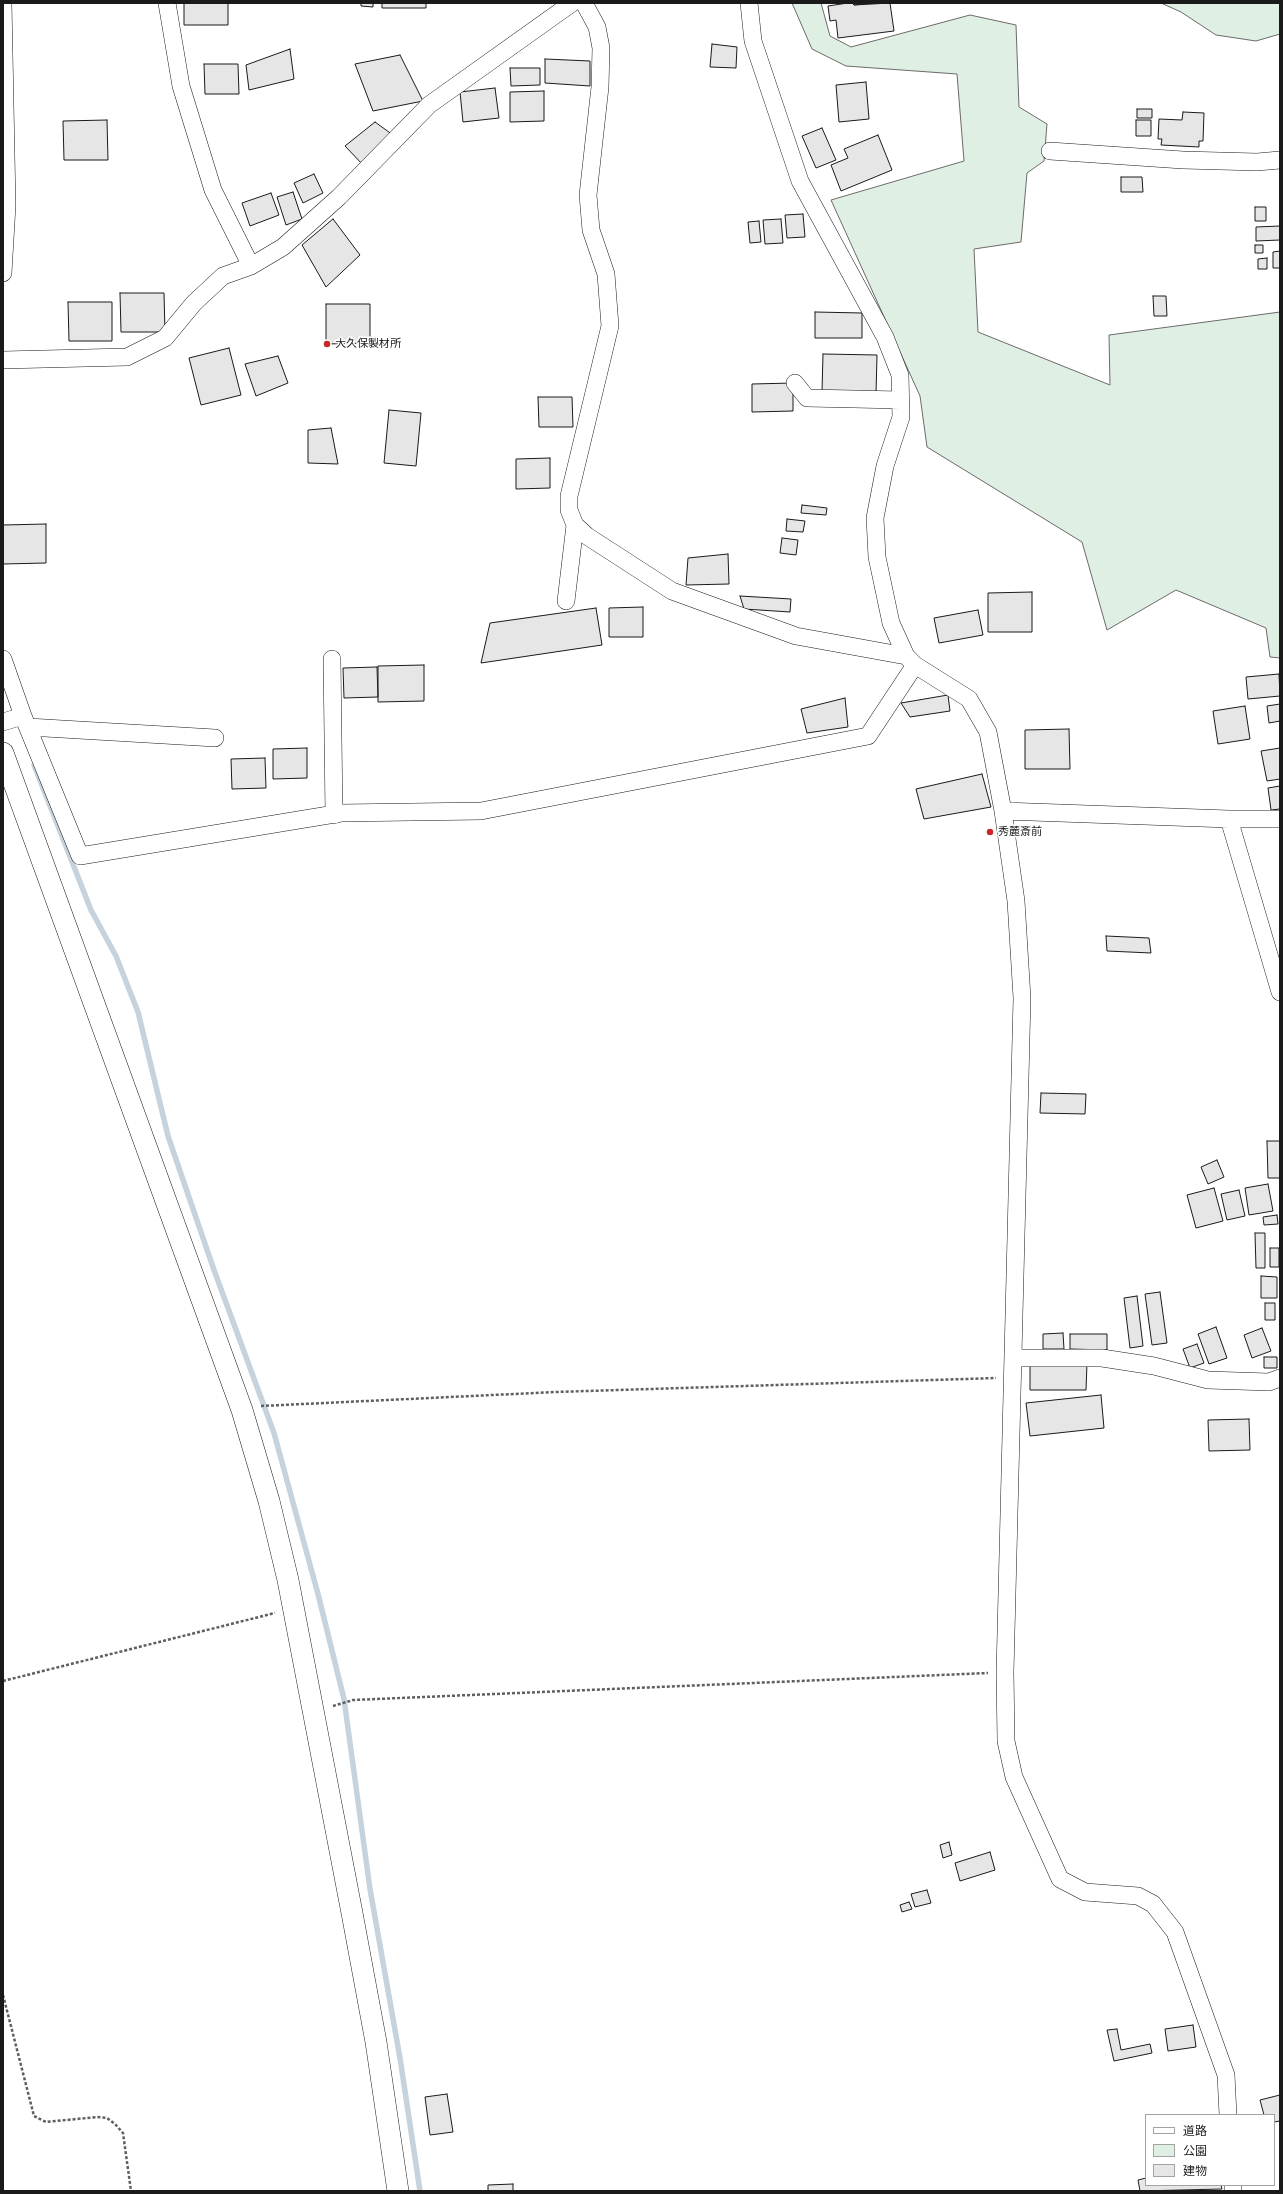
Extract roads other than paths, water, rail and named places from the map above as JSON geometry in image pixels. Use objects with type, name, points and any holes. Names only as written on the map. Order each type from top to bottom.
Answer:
[{"type":"street","points":[[3,3],[7,206],[3,274]]},
{"type":"street","points":[[168,3],[181,86],[213,190],[251,266]]},
{"type":"street","points":[[3,360],[127,357],[165,338],[194,303],[223,276],[251,266],[283,247],[339,197],[429,105],[572,3]]},
{"type":"street","points":[[584,3],[597,27],[601,48],[600,87],[588,194],[591,230],[606,274],[610,326],[570,496],[569,510],[575,525],[587,536],[672,591],[796,636],[911,660],[969,699],[988,732],[1003,811],[1016,902],[1022,998],[1005,1672],[1006,1741],[1014,1777],[1060,1879],[1085,1892],[1138,1896],[1153,1904],[1175,1932],[1226,2075],[1228,2114]]},
{"type":"street","points":[[749,3],[753,41],[800,181],[885,337],[900,375],[901,417],[885,466],[875,518],[877,557],[891,624],[911,660]]},
{"type":"street","points":[[1050,152],[1183,160],[1257,162],[1280,160]]},
{"type":"street","points":[[795,383],[807,398],[900,400]]},
{"type":"street","points":[[566,601],[575,525]]},
{"type":"street","points":[[3,659],[16,720],[80,856],[334,807],[480,811],[868,736],[911,660]]},
{"type":"street","points":[[332,659],[334,807]]},
{"type":"street","points":[[16,720],[216,738]]},
{"type":"street","points":[[3,753],[242,1410],[269,1502],[293,1608],[366,1989],[398,2191]]},
{"type":"street","points":[[1003,811],[1229,819],[1280,818]]},
{"type":"street","points":[[1229,819],[1280,992]]},
{"type":"street","points":[[1014,1358],[1102,1358],[1154,1366],[1208,1380],[1269,1382],[1280,1378]]},
{"type":"waterway","points":[[34,765],[91,910],[116,956],[138,1012],[168,1136],[214,1270],[274,1433],[318,1594],[344,1699],[370,1889],[400,2058],[420,2191]]},
{"type":"place","name":"大久保製材所","points":[[327,344]]},
{"type":"place","name":"秀麓斎前","points":[[990,832]]}]
